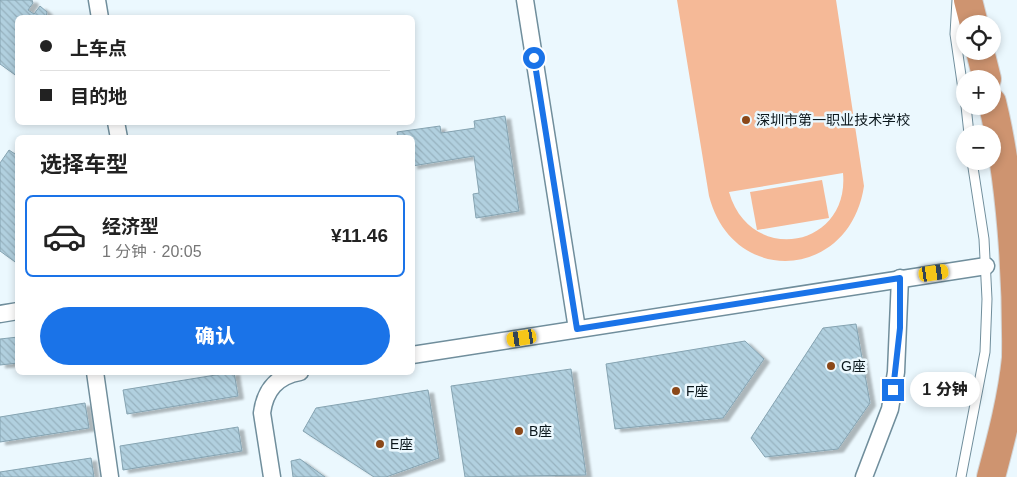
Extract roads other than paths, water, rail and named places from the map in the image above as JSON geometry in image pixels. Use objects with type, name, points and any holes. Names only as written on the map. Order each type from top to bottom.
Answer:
[{"type":"highway","points":[[968,0],[972,15]]},
{"type":"highway","points":[[1001,137],[1017,170]]},
{"type":"highway","points":[[991,477],[1016,359],[1016,285],[1013,237],[1001,143]]},
{"type":"street","points":[[97,0],[100,15]]},
{"type":"street","points":[[524,0],[577,329]]},
{"type":"street","points":[[415,355],[986,266]]},
{"type":"street","points":[[864,477],[890,409],[900,328],[900,278]]},
{"type":"street","points":[[0,314],[15,312]]},
{"type":"street","points":[[95,375],[110,477]]},
{"type":"street","points":[[272,477],[262,412],[263,403],[272,386],[280,379],[291,375]]},
{"type":"lane","points":[[957,0],[955,34],[960,70]]},
{"type":"lane","points":[[961,477],[985,352],[986,266],[973,170]]},
{"type":"place","name":"深圳市第一职业技术学校","points":[[746,120]]},
{"type":"place","name":"G座","points":[[831,366]]},
{"type":"place","name":"F座","points":[[676,391]]},
{"type":"place","name":"B座","points":[[519,431]]},
{"type":"place","name":"E座","points":[[380,444]]}]
